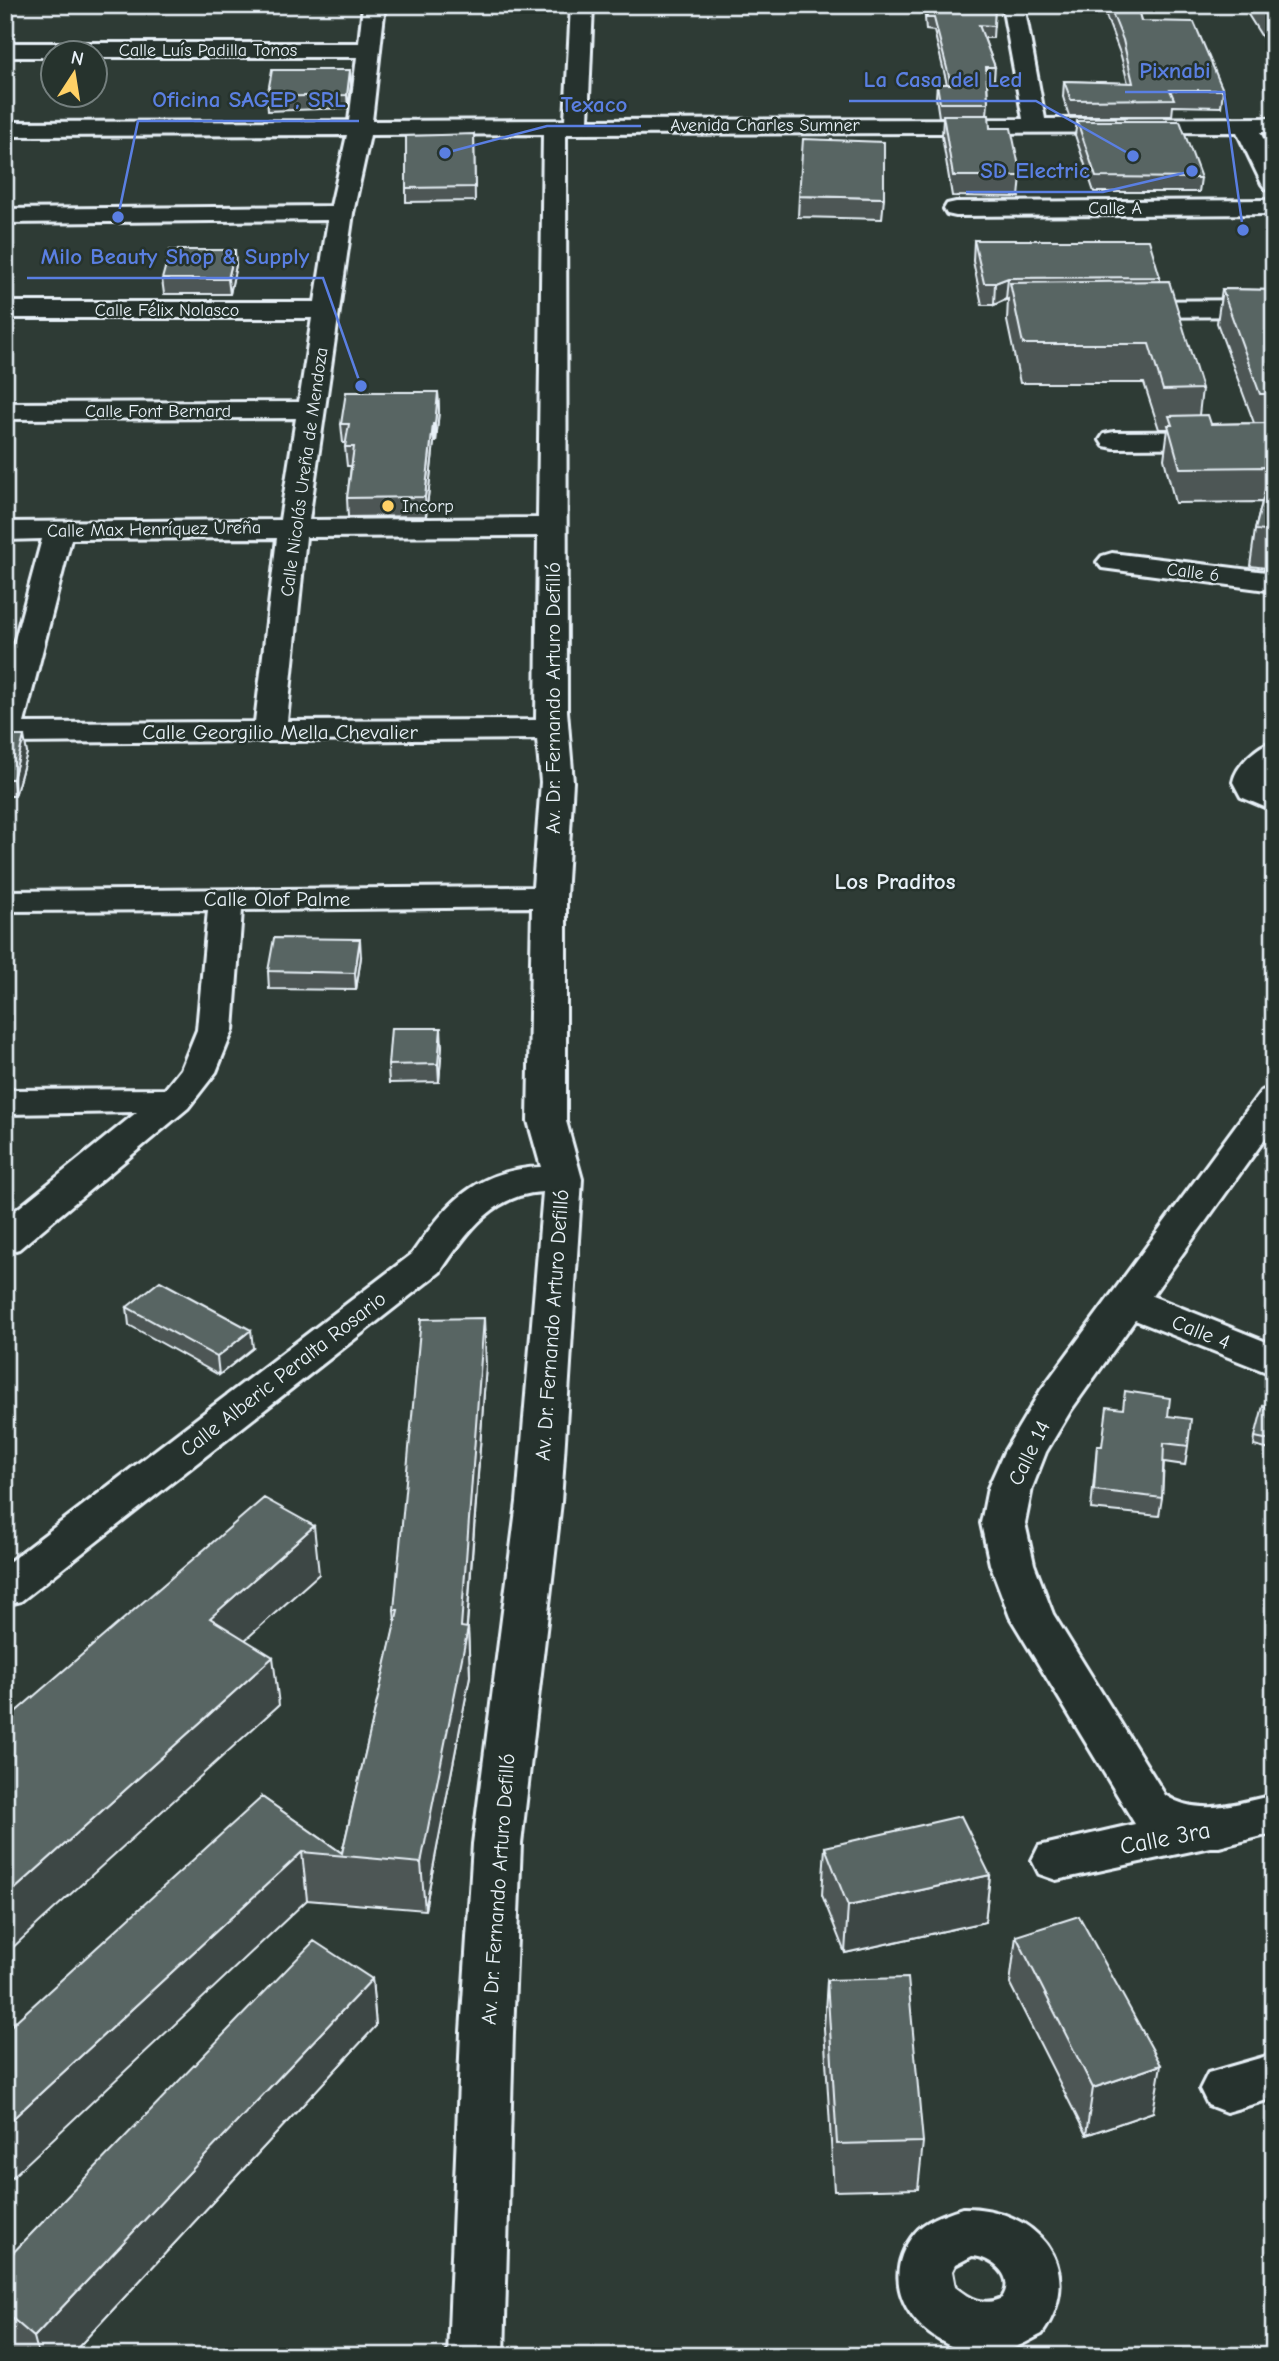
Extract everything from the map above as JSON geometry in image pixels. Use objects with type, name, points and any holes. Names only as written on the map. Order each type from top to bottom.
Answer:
[{"type":"street","name":"Calle Nicolás Ureña de Mendoza","points":[[271,732],[293,528],[341,214],[360,128],[374,5]]},
{"type":"street","name":"Av. Dr. Fernando Arturo Defilló","points":[[476,2356],[486,2032],[497,1844],[538,1502],[563,1179],[547,1121],[549,897],[557,782],[551,711],[566,126],[582,5]]},
{"type":"street","points":[[1013,5],[1035,124]]},
{"type":"street","name":"Calle Luís Padilla Tonos","points":[[5,50],[369,50]]},
{"type":"street","name":"Avenida Charles Sumner","points":[[5,129],[1274,124]]},
{"type":"street","points":[[1245,125],[1274,184]]},
{"type":"street","name":"Calle A","points":[[956,209],[1274,207]]},
{"type":"street","points":[[5,216],[341,214]]},
{"type":"street","points":[[1098,309],[1274,308]]},
{"type":"street","name":"Calle Félix Nolasco","points":[[5,310],[328,310]]},
{"type":"street","name":"Calle Font Bernard","points":[[5,411],[311,410]]},
{"type":"street","points":[[1114,440],[1274,439]]},
{"type":"street","name":"Calle Max Henríquez Ureña","points":[[5,531],[554,527]]},
{"type":"street","points":[[6,733],[59,531]]},
{"type":"street","name":"Calle 6","points":[[1112,562],[1274,582]]},
{"type":"street","name":"Calle Georgilio Mella Chevalier","points":[[6,733],[554,729]]},
{"type":"street","points":[[1274,751],[1250,776],[1249,782],[1253,790],[1274,801]]},
{"type":"street","name":"Calle Olof Palme","points":[[5,901],[549,897]]},
{"type":"street","points":[[5,1240],[175,1100],[198,1072],[215,1030],[226,899]]},
{"type":"street","name":"Calle 14","points":[[1219,1828],[1186,1827],[1163,1819],[1147,1808],[1032,1617],[1012,1564],[1003,1523],[1010,1488],[1025,1452],[1056,1400],[1274,1099]]},
{"type":"street","points":[[5,1102],[175,1100]]},
{"type":"street","name":"Calle Alberic Peralta Rosario","points":[[5,1589],[426,1263],[456,1220],[484,1195],[514,1183],[563,1179]]},
{"type":"street","name":"Calle 4","points":[[1128,1302],[1274,1361]]},
{"type":"street","name":"Calle 3ra","points":[[1056,1860],[1219,1828],[1274,1814]]},
{"type":"building","points":[[926,5],[995,5],[994,26],[979,25],[995,67],[986,67],[988,103],[940,103],[937,84],[951,84],[934,18],[927,18]]},
{"type":"building","points":[[1109,5],[1137,5],[1141,21],[1194,22],[1223,90],[1170,90],[1174,99],[1071,100],[1064,81],[1133,83],[1123,40]]},
{"type":"building","points":[[1261,5],[1274,5],[1274,26]]},
{"type":"building","points":[[272,70],[350,70],[347,95],[267,97]]},
{"type":"building","points":[[943,115],[989,115],[990,128],[1011,128],[1021,176],[953,176]]},
{"type":"building","points":[[1077,121],[1180,121],[1201,178],[1096,177]]},
{"type":"building","points":[[474,134],[475,187],[406,188],[406,136]]},
{"type":"building","points":[[803,139],[884,142],[884,198],[799,196]]},
{"type":"building","points":[[974,240],[1149,240],[1160,277],[1008,278],[995,283],[984,283]]},
{"type":"building","points":[[170,250],[235,250],[228,279],[162,279]]},
{"type":"building","points":[[1169,281],[1202,389],[1163,390],[1149,344],[1023,344],[1010,283]]},
{"type":"building","points":[[1222,289],[1274,290],[1274,394],[1260,394]]},
{"type":"building","points":[[346,392],[438,392],[425,497],[347,498],[354,447],[345,447],[349,424],[341,424]]},
{"type":"building","points":[[1274,414],[1274,532],[1255,530],[1271,467],[1180,468],[1168,425],[1172,425],[1169,416],[1208,415],[1211,424],[1271,423],[1268,415]]},
{"type":"building","points":[[5,736],[24,736],[13,779],[5,779]]},
{"type":"building","points":[[274,938],[360,939],[355,973],[268,971]]},
{"type":"building","points":[[391,1028],[441,1028],[438,1064],[388,1065]]},
{"type":"building","points":[[160,1281],[251,1330],[217,1357],[127,1307]]},
{"type":"building","points":[[484,1318],[461,1627],[468,1628],[421,1863],[302,1852],[5,2126],[5,2031],[262,1797],[342,1853],[398,1610],[394,1610],[421,1319]]},
{"type":"building","points":[[1125,1391],[1170,1398],[1168,1416],[1191,1419],[1188,1446],[1164,1443],[1162,1498],[1094,1490],[1097,1446],[1102,1446],[1107,1407],[1123,1409]]},
{"type":"building","points":[[1263,1406],[1274,1408],[1274,1441],[1255,1437]]},
{"type":"building","points":[[264,1498],[314,1526],[210,1618],[273,1657],[5,1898],[5,1721]]},
{"type":"building","points":[[961,1816],[990,1875],[848,1906],[825,1847]]},
{"type":"building","points":[[1079,1916],[1161,2065],[1093,2088],[1016,1936]]},
{"type":"building","points":[[314,1941],[372,1979],[34,2337],[5,2312],[5,2261]]},
{"type":"building","points":[[908,1978],[923,2142],[837,2144],[827,1980]]},
{"type":"place","name":"Texaco","points":[[445,153]]},
{"type":"place","name":"La Casa del Led","points":[[1133,156]]},
{"type":"place","name":"SD Electric","points":[[1192,171]]},
{"type":"place","name":"Oficina SAGEP, SRL","points":[[118,217]]},
{"type":"place","name":"Pixnabi","points":[[1243,230]]},
{"type":"place","name":"Milo Beauty Shop & Supply","points":[[361,386]]},
{"type":"place","name":"Incorp","points":[[388,506]]},
{"type":"district","name":"Los Praditos","points":[[895,881]]}]
